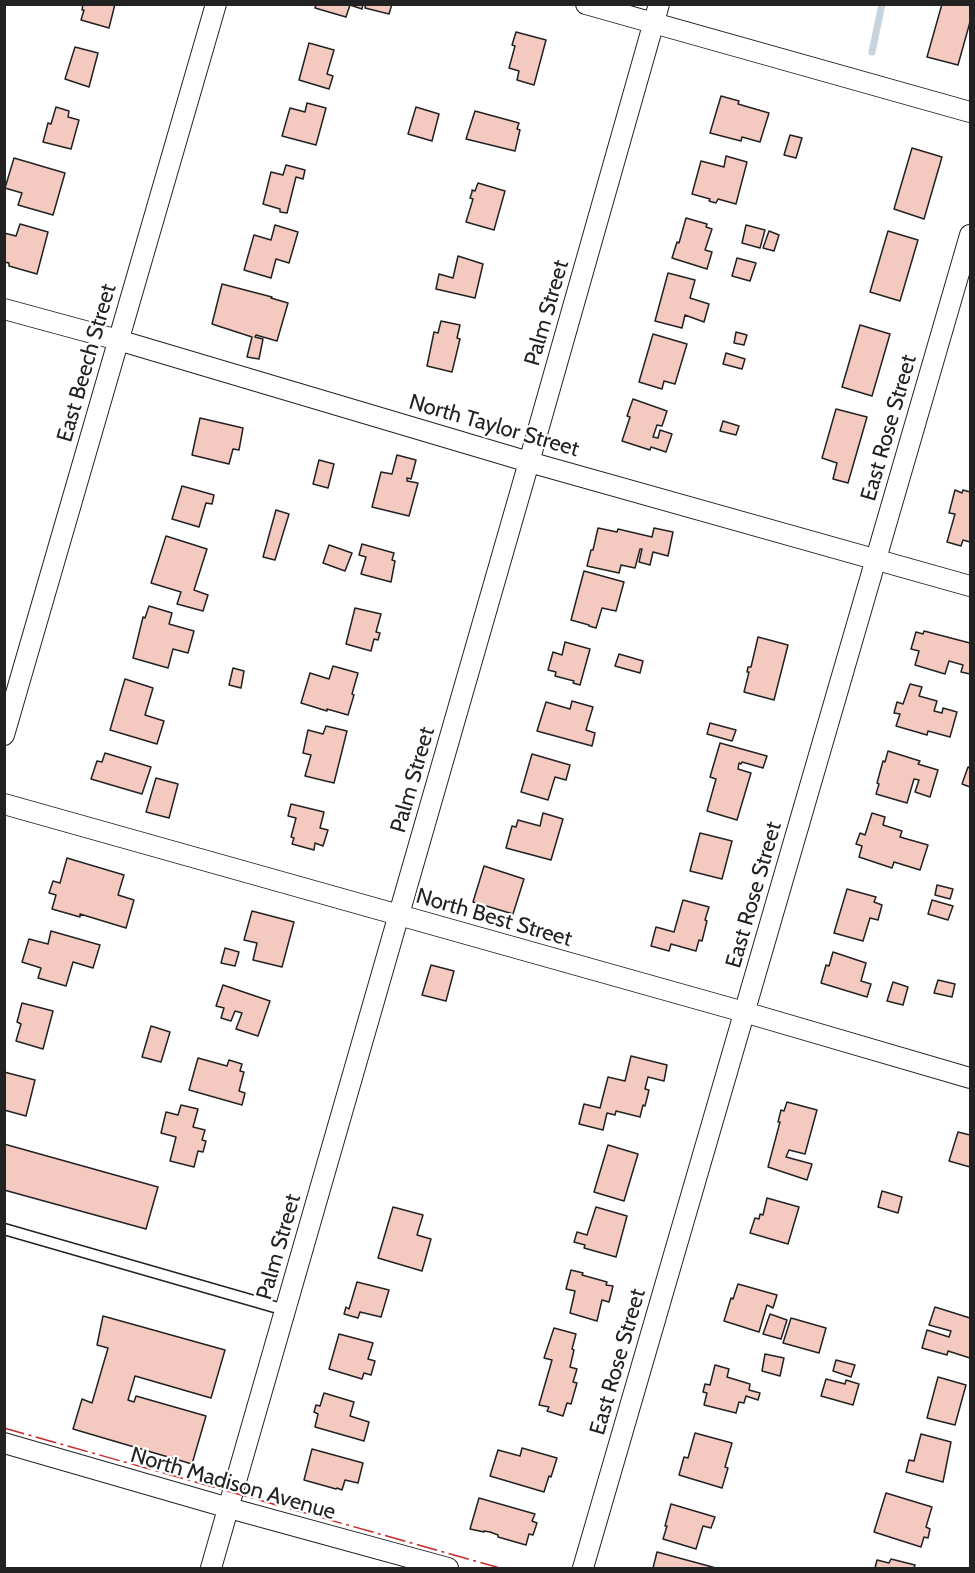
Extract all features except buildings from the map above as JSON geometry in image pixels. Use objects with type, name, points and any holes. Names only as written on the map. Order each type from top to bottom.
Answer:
[{"type":"street","name":"East Beech Street","points":[[4,735],[216,4]]},
{"type":"street","points":[[586,4],[657,14],[970,112]]},
{"type":"street","name":"Palm Street","points":[[211,1569],[657,14]]},
{"type":"street","name":"East Rose Street","points":[[583,1569],[970,235]]},
{"type":"street","name":"North Taylor Street","points":[[4,309],[118,340],[530,462],[970,586]]},
{"type":"street","name":"North Best Street","points":[[4,804],[744,1012],[970,1078]]},
{"type":"street","name":"North Madison Avenue","points":[[4,1443],[448,1569]]},
{"type":"lane","points":[[4,1229],[285,1310]]},
{"type":"waterway","points":[[872,52],[882,4]]},
{"type":"power","points":[[4,1428],[500,1568]]}]
